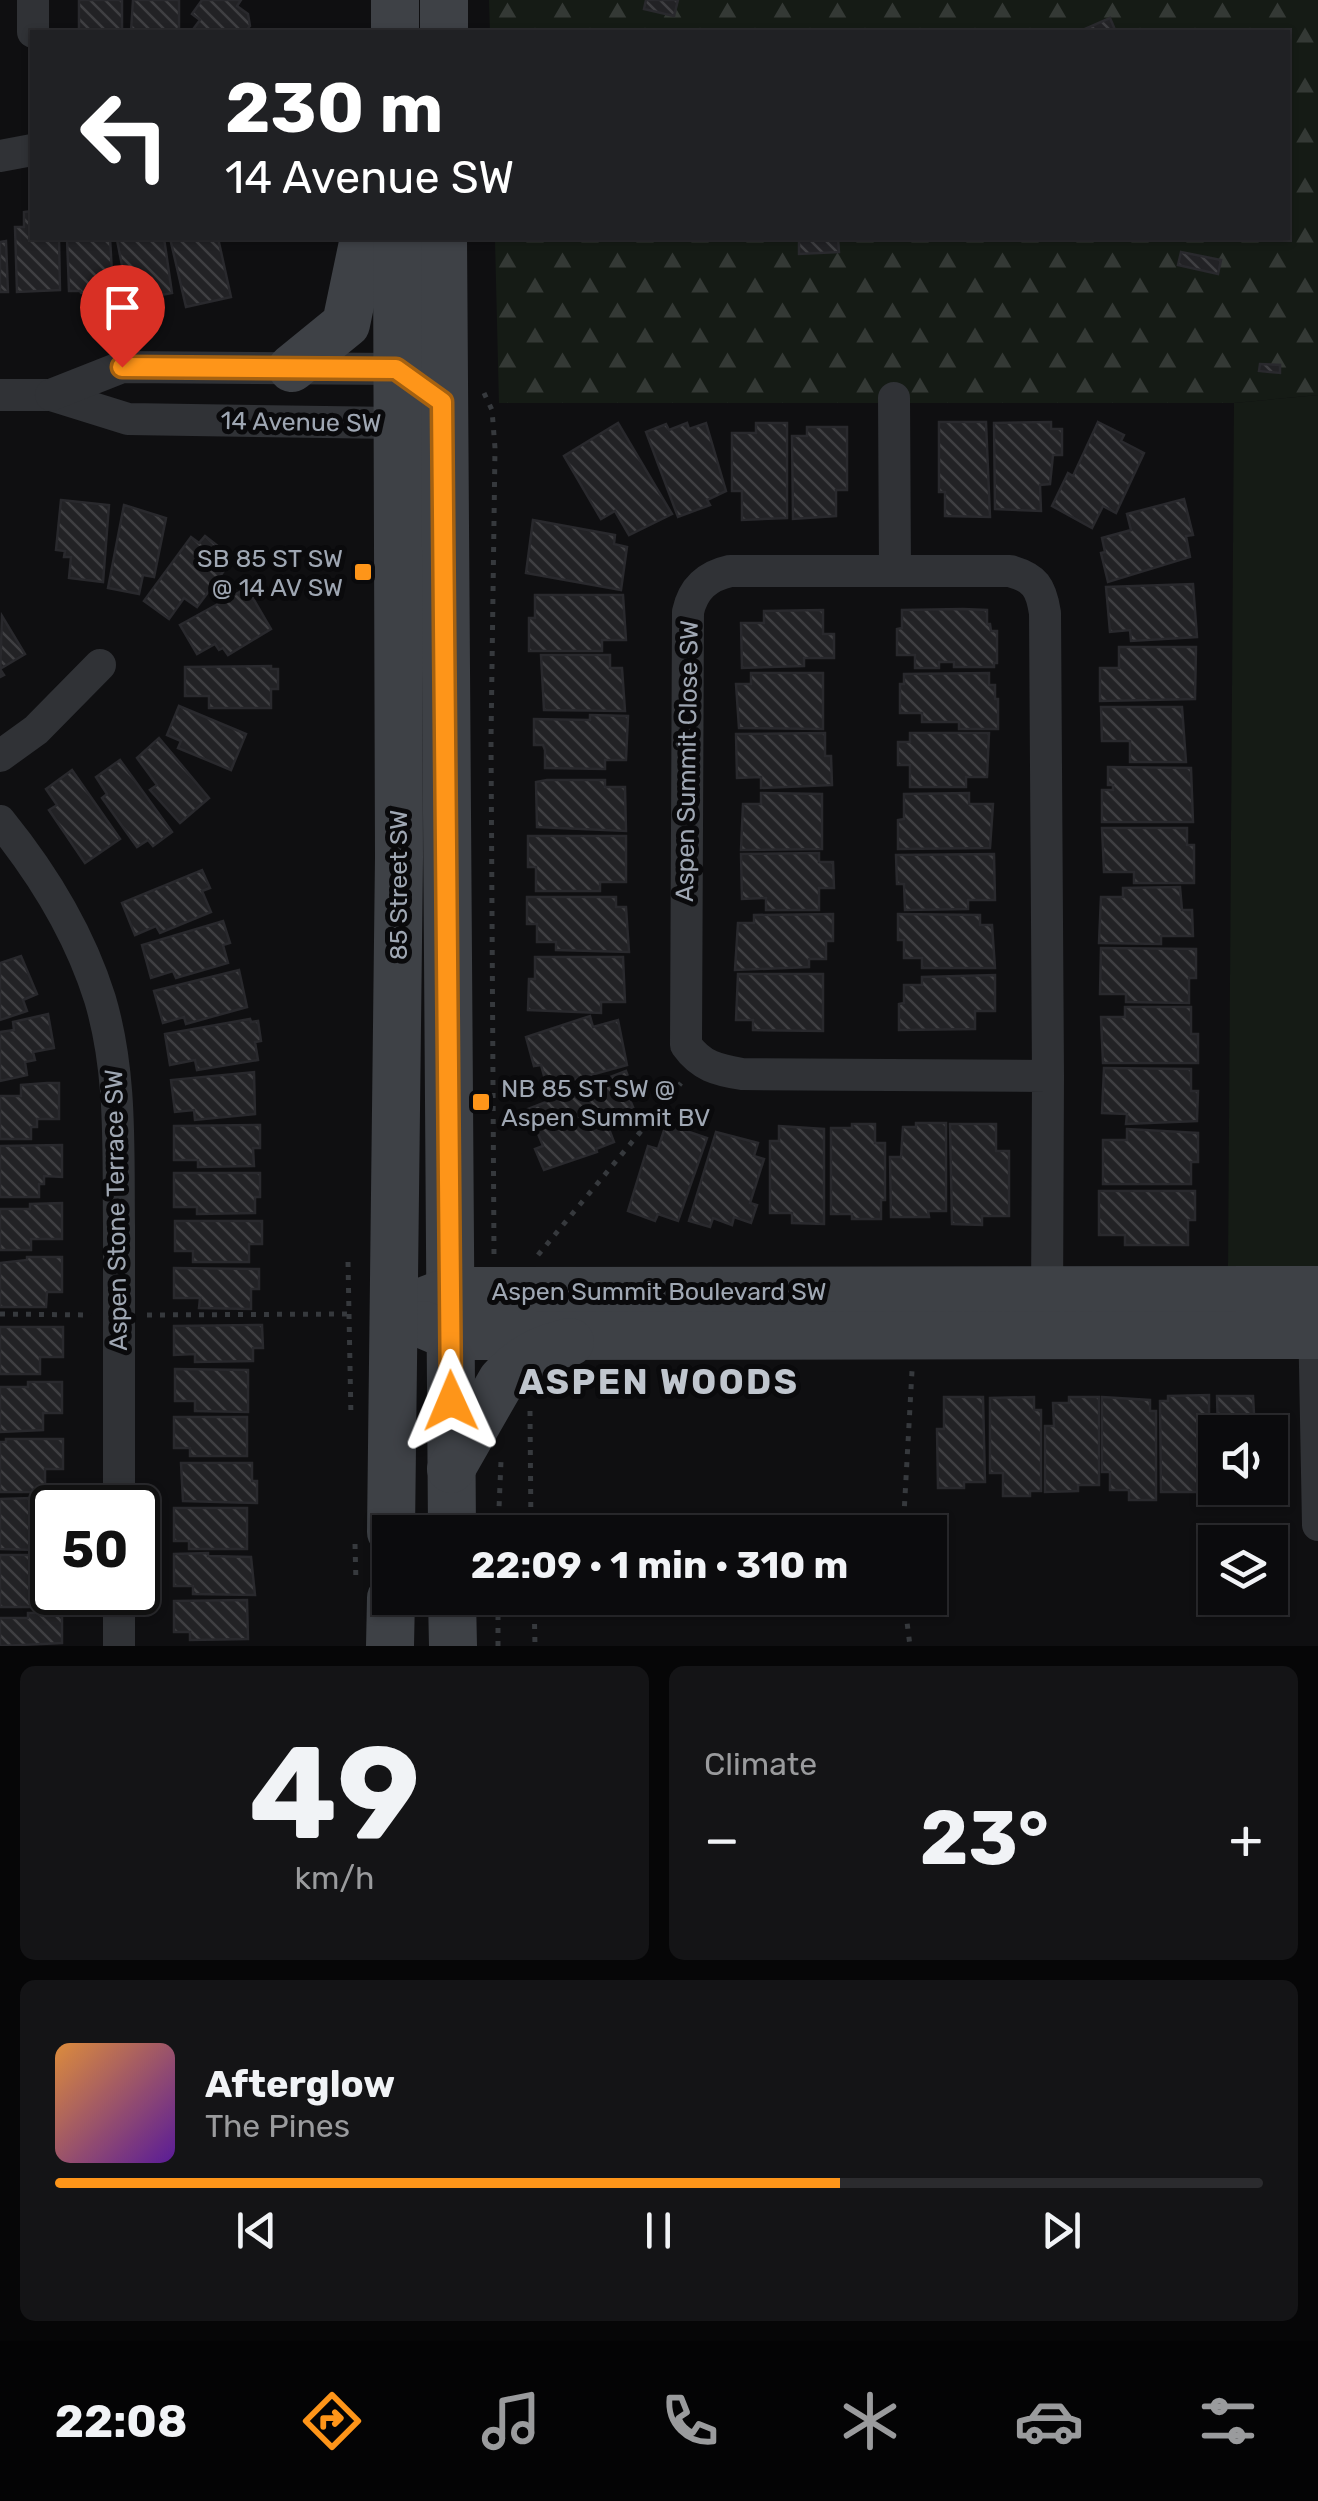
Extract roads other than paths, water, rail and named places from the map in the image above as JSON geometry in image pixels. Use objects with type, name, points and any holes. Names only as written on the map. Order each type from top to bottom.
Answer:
[{"type":"main road","points":[[395,0],[395,30]]},
{"type":"main road","points":[[444,0],[444,30]]},
{"type":"main road","points":[[292,368],[346,324],[364,240]]},
{"type":"main road","name":"85 Street SW","points":[[390,1515],[371,1313],[399,857],[396,240]]},
{"type":"main road","name":"85 Street SW","points":[[443,240],[442,402],[464,1306],[452,1515]]},
{"type":"main road","name":"Aspen Summit Boulevard SW","points":[[464,1306],[596,1336],[1046,1313]]},
{"type":"main road","name":"Aspen Summit Boulevard SW","points":[[371,1313],[464,1306],[1316,1312]]},
{"type":"main road","points":[[452,1469],[512,1369],[550,1347],[596,1336]]},
{"type":"main road","points":[[390,1646],[391,1615]]},
{"type":"main road","points":[[452,1615],[453,1646]]},
{"type":"street","points":[[33,0],[33,30]]},
{"type":"street","points":[[0,156],[30,150]]},
{"type":"street","name":"14 Avenue SW","points":[[51,395],[122,367],[396,369]]},
{"type":"street","points":[[396,369],[442,402]]},
{"type":"street","name":"14 Avenue SW","points":[[0,395],[51,395],[128,419],[396,423],[442,402]]},
{"type":"street","points":[[894,398],[895,570]]},
{"type":"street","name":"Aspen Summit Close SW","points":[[1046,1313],[1048,1076],[1042,594],[1027,575],[1010,570],[730,570],[708,578],[690,602],[684,1031],[686,1045],[696,1060],[714,1069],[742,1074],[1048,1076]]},
{"type":"street","points":[[0,756],[36,730],[100,665]]},
{"type":"street","name":"Aspen Stone Terrace SW","points":[[0,820],[26,852],[72,930],[100,1000],[109,1037],[118,1122],[119,1485]]},
{"type":"street","points":[[1316,1312],[1318,1525]]},
{"type":"street","points":[[118,1615],[118,1646]]},
{"type":"place","name":"SB 85 ST SW @ 14 AV SW","points":[[363,572]]},
{"type":"place","name":"NB 85 ST SW @ Aspen Summit BV","points":[[481,1102]]},
{"type":"district","name":"ASPEN WOODS","points":[[659,1382]]}]
